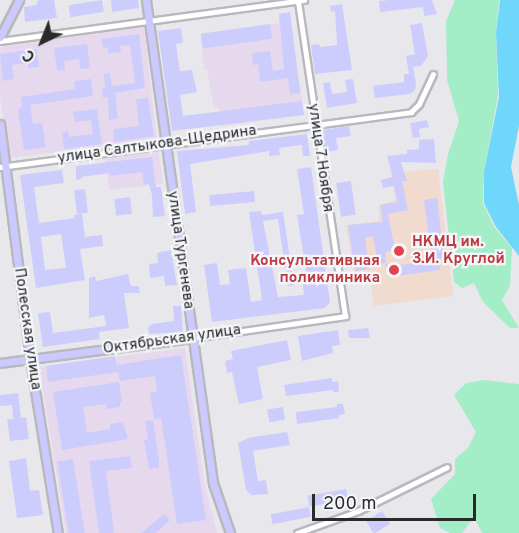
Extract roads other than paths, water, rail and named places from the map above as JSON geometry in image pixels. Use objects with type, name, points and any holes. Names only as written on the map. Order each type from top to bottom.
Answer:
[{"type":"main road","points":[[0,39],[19,0]]},
{"type":"main road","name":"улица Тургенева","points":[[146,0],[213,483],[230,533]]},
{"type":"main road","name":"Полесская улица","points":[[0,124],[3,167],[30,359],[58,533]]},
{"type":"main road","name":"Октябрьская улица","points":[[0,363],[193,338]]},
{"type":"street","points":[[0,39],[149,22],[300,0]]},
{"type":"street","name":"улица 7 Ноября","points":[[300,0],[315,123],[345,316]]},
{"type":"street","name":"улица Салтыкова-Щедрина","points":[[3,167],[315,123],[411,112],[419,105],[434,74]]},
{"type":"street","name":"Октябрьская улица","points":[[193,338],[345,316]]},
{"type":"street","points":[[297,533],[358,511],[447,467]]},
{"type":"water","points":[[500,0],[519,0],[519,126],[511,167],[519,205],[519,256],[496,227],[484,203],[484,171],[499,97],[496,33]]},
{"type":"place","name":"НКМЦ им. З.И. Круглой","points":[[399,251]]},
{"type":"place","name":"Консультативная поликлиника","points":[[394,270]]}]
